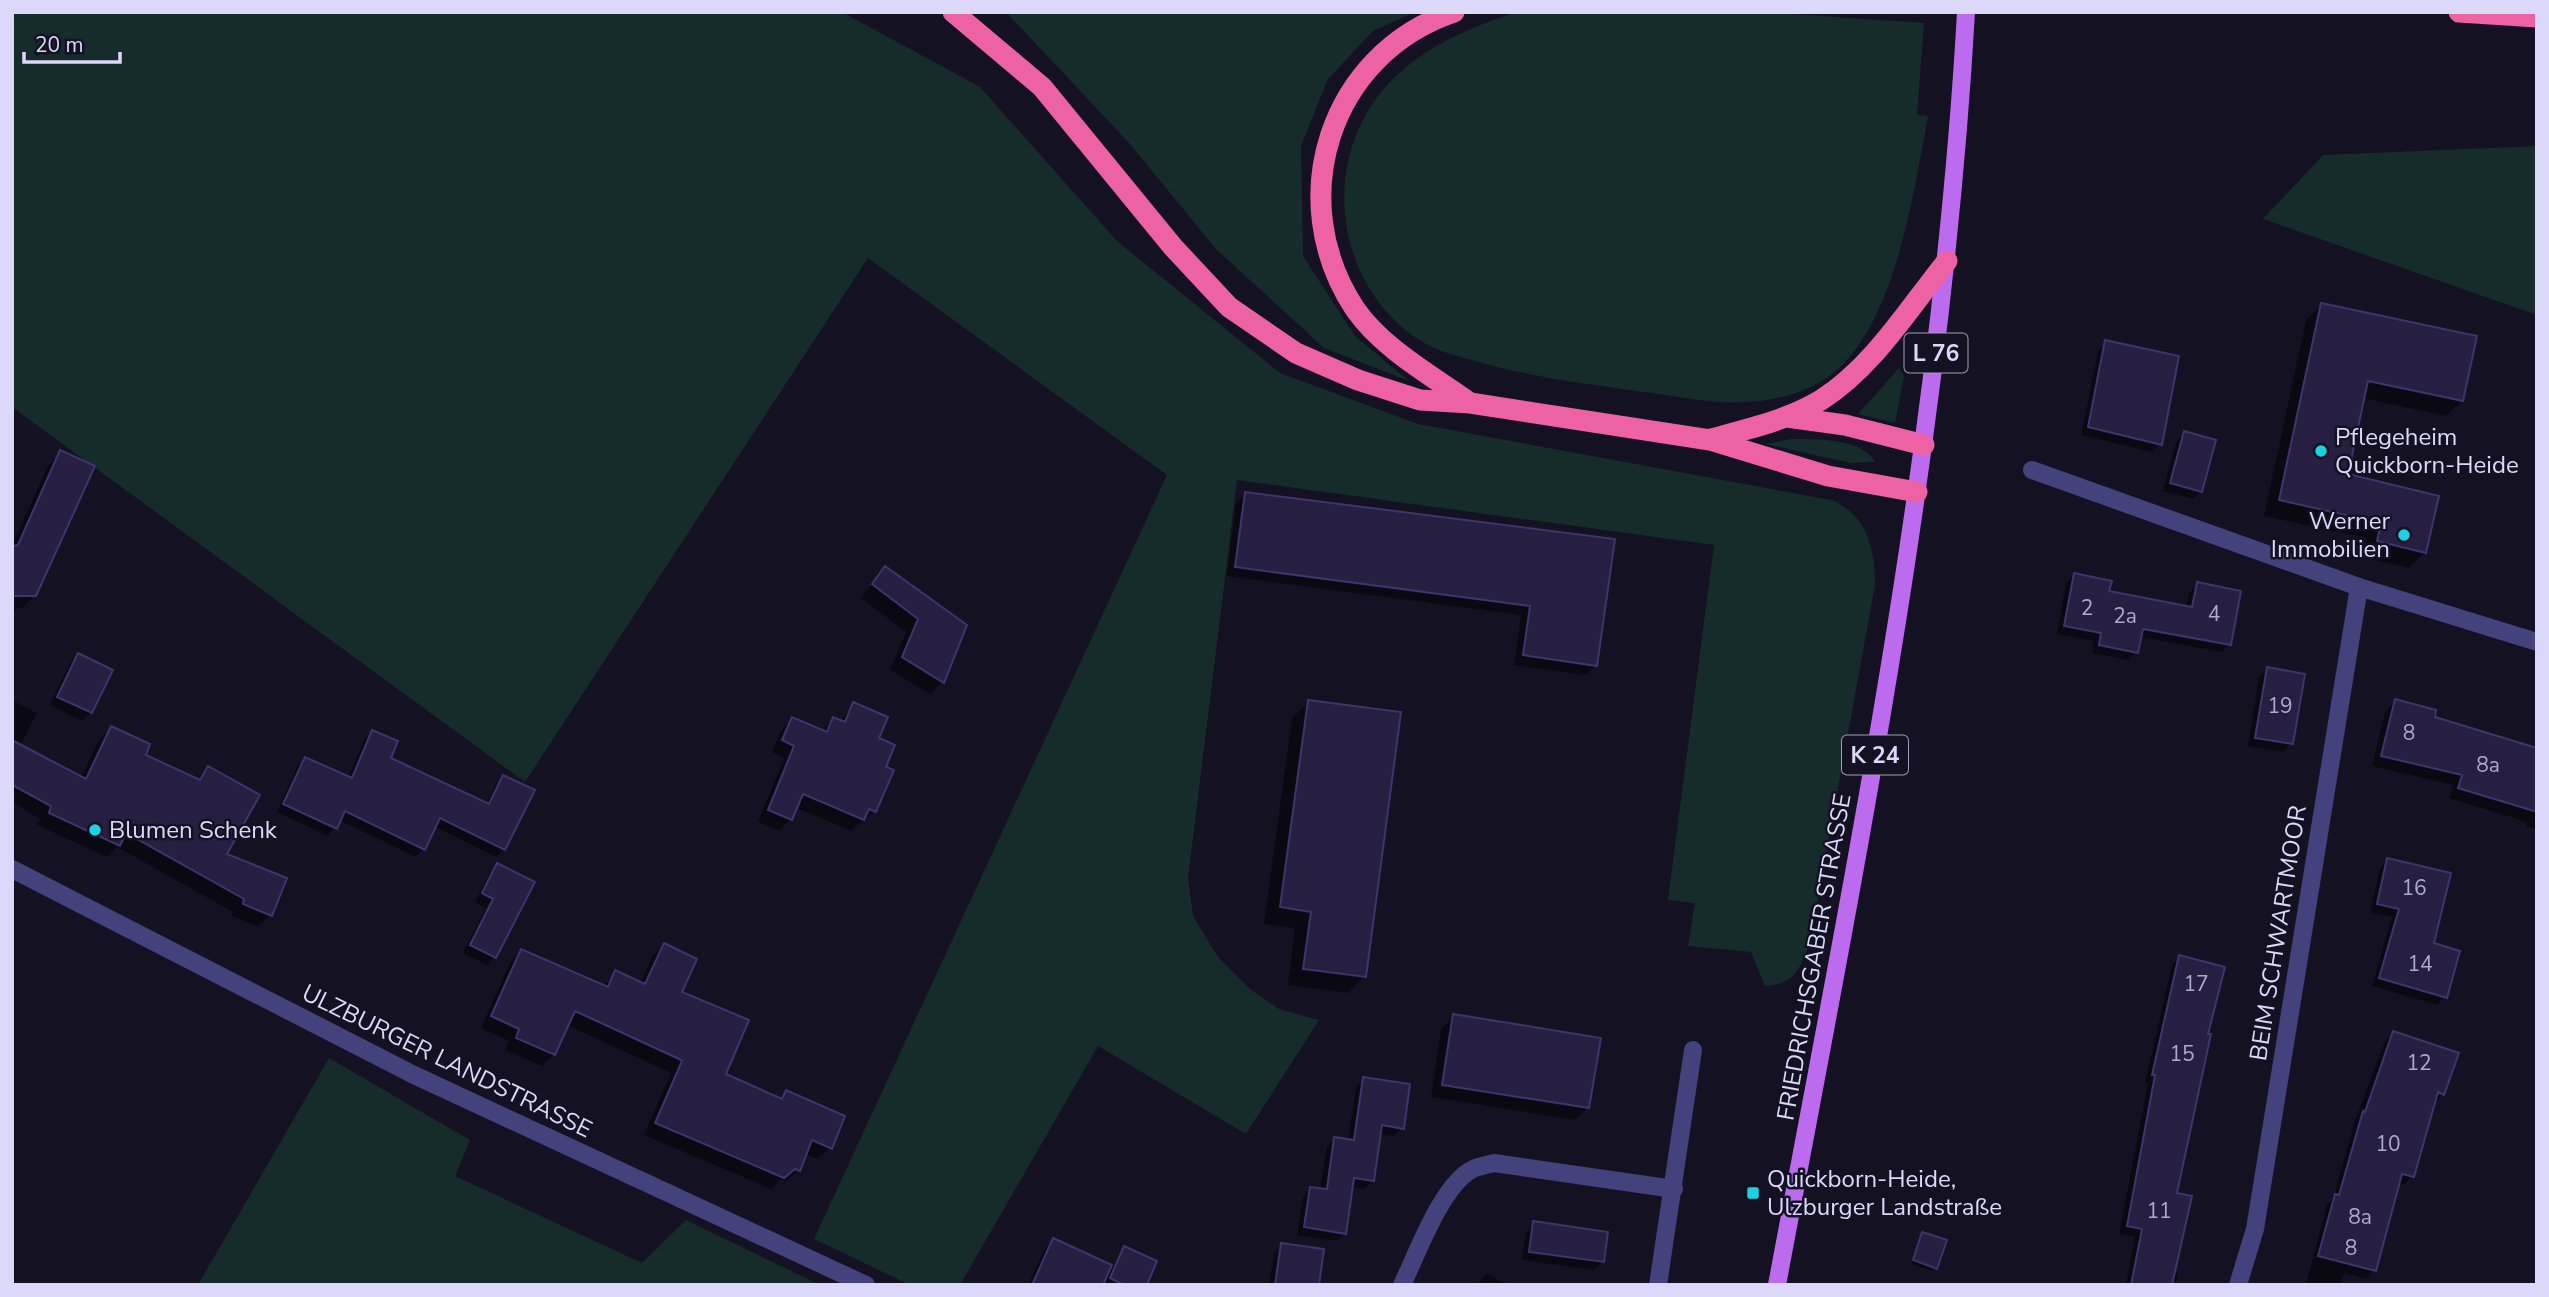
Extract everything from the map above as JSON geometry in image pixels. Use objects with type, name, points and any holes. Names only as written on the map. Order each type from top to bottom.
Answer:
[{"type":"highway","points":[[953,12],[1042,87],[1173,247],[1229,307],[1296,353],[1358,380],[1420,400],[1470,403],[1710,440],[1828,476],[1917,492]]},
{"type":"highway","points":[[1454,12],[1434,19],[1388,46],[1358,83],[1329,133],[1319,180],[1321,227],[1334,268],[1356,309],[1382,340],[1470,403]]},
{"type":"highway","points":[[2459,12],[2537,17]]},
{"type":"highway","points":[[1710,440],[1787,417],[1820,400],[1864,363],[1947,261]]},
{"type":"highway","points":[[1787,417],[1845,425],[1924,445]]},
{"type":"main road","name":"FRIEDRICHSGABER STRASSE","points":[[1777,1285],[1834,992],[1924,445],[1947,261],[1966,12]]},
{"type":"street","points":[[2032,470],[2359,587],[2537,642]]},
{"type":"street","name":"BEIM SCHWARTMOOR","points":[[2238,1285],[2255,1229],[2359,587]]},
{"type":"street","name":"ULZBURGER LANDSTRASSE","points":[[12,869],[414,1075],[866,1285]]},
{"type":"street","points":[[1658,1285],[1693,1050]]},
{"type":"street","points":[[1402,1285],[1427,1230],[1456,1184],[1472,1169],[1494,1163],[1674,1189]]},
{"type":"green space","points":[[12,12],[842,12],[980,87],[1117,241],[1280,373],[1418,424],[1831,500],[1843,506],[1861,524],[1871,546],[1875,585],[1811,937],[1801,964],[1784,982],[1765,986],[1751,952],[1688,946],[1695,903],[1668,900],[1714,545],[1237,480],[1188,878],[1193,916],[1218,957],[1250,989],[1279,1009],[1319,1020],[1246,1134],[1098,1046],[960,1285],[910,1285],[814,1239],[1167,475],[868,258],[525,782],[12,407]]},
{"type":"green space","points":[[1006,12],[1415,12],[1373,31],[1328,79],[1301,146],[1303,256],[1355,336],[1409,381],[1324,348],[1216,249],[1129,143]]},
{"type":"green space","points":[[1517,12],[1765,12],[1924,23],[1917,115],[1928,116],[1909,214],[1889,284],[1875,316],[1859,345],[1839,368],[1818,383],[1794,394],[1769,400],[1706,401],[1559,379],[1475,361],[1427,345],[1391,317],[1369,287],[1353,253],[1345,217],[1345,180],[1353,144],[1368,110],[1392,80],[1406,68],[1450,38]]},
{"type":"green space","points":[[2537,146],[2537,315],[2263,219],[2323,155]]},
{"type":"green space","points":[[1899,368],[1904,376],[1895,423],[1858,414]]},
{"type":"green space","points":[[1792,439],[1850,444],[1869,454],[1875,462],[1851,463],[1765,444]]},
{"type":"green space","points":[[329,1058],[470,1140],[455,1176],[642,1263],[686,1220],[820,1285],[198,1285]]},
{"type":"building","name":"Pflegeheim Quickborn-Heide","points":[[2321,303],[2477,336],[2463,401],[2368,381],[2348,474],[2439,496],[2426,553],[2377,541],[2381,523],[2279,500]]},
{"type":"building","points":[[2105,340],[2179,356],[2162,445],[2088,427]]},
{"type":"building","points":[[2184,431],[2216,440],[2202,492],[2170,483]]},
{"type":"building","points":[[60,450],[95,466],[36,596],[12,596],[12,546],[18,545]]},
{"type":"building","points":[[1245,492],[1615,539],[1597,666],[1523,655],[1530,606],[1235,567]]},
{"type":"building","points":[[885,566],[967,625],[944,683],[902,657],[918,619],[872,584]]},
{"type":"building","points":[[2074,573],[2112,581],[2109,591],[2192,607],[2197,582],[2241,591],[2231,645],[2143,629],[2138,653],[2099,645],[2101,633],[2064,626]]},
{"type":"building","points":[[78,653],[113,670],[92,713],[57,697]]},
{"type":"building","points":[[2267,667],[2305,674],[2293,744],[2255,738]]},
{"type":"building","points":[[2395,699],[2436,710],[2435,717],[2537,748],[2537,812],[2458,788],[2462,775],[2381,756]]},
{"type":"building","points":[[1308,700],[1401,712],[1366,977],[1303,969],[1311,912],[1280,907]]},
{"type":"building","points":[[853,702],[888,717],[879,738],[895,745],[886,767],[894,770],[876,812],[869,809],[864,820],[803,794],[792,820],[768,810],[794,746],[782,740],[792,717],[827,732],[833,717],[845,722]]},
{"type":"building","points":[[111,726],[150,744],[146,755],[200,780],[208,766],[260,795],[227,854],[287,878],[272,916],[243,904],[244,899],[126,833],[120,846],[49,813],[51,806],[12,785],[12,740],[86,779]]},
{"type":"building","points":[[372,730],[398,741],[391,758],[489,804],[503,775],[535,790],[505,850],[440,818],[425,850],[345,811],[337,829],[283,804],[305,757],[352,778]]},
{"type":"building","points":[[2387,858],[2451,873],[2434,943],[2460,951],[2447,998],[2379,978],[2399,909],[2377,904]]},
{"type":"building","points":[[497,863],[535,882],[496,958],[470,945],[493,899],[482,893]]},
{"type":"building","points":[[664,943],[697,959],[682,992],[749,1020],[726,1074],[782,1099],[786,1090],[845,1116],[832,1149],[812,1140],[800,1171],[795,1169],[784,1178],[655,1123],[682,1061],[679,1059],[575,1011],[555,1055],[516,1038],[519,1029],[491,1016],[521,949],[608,987],[615,970],[645,984]]},
{"type":"building","points":[[2179,955],[2225,967],[2208,1034],[2211,1034],[2177,1193],[2192,1196],[2172,1285],[2131,1285],[2142,1229],[2127,1226],[2155,1075],[2152,1075]]},
{"type":"building","points":[[1453,1014],[1601,1038],[1589,1108],[1442,1085]]},
{"type":"building","points":[[2393,1031],[2459,1053],[2444,1095],[2438,1092],[2414,1177],[2402,1174],[2376,1271],[2318,1256],[2335,1194],[2339,1195],[2363,1111],[2365,1112]]},
{"type":"building","points":[[1363,1077],[1410,1084],[1404,1129],[1382,1125],[1374,1181],[1354,1178],[1346,1234],[1304,1227],[1310,1187],[1327,1189],[1334,1137],[1354,1140]]},
{"type":"building","points":[[1533,1221],[1608,1232],[1604,1262],[1529,1252]]},
{"type":"building","points":[[1922,1232],[1947,1240],[1937,1269],[1913,1260]]},
{"type":"building","points":[[1053,1238],[1112,1265],[1103,1285],[1032,1285]]},
{"type":"building","points":[[1281,1243],[1324,1249],[1319,1285],[1275,1285]]},
{"type":"building","points":[[1124,1246],[1157,1261],[1147,1285],[1124,1285],[1110,1278]]},
{"type":"place","name":"Pflegeheim Quickborn-Heide","points":[[2321,451]]},
{"type":"place","name":"Werner Immobilien","points":[[2404,535]]},
{"type":"place","name":"Blumen Schenk","points":[[95,830]]},
{"type":"place","name":"Quickborn-Heide, Ulzburger Landstraße","points":[[1753,1193]]}]
